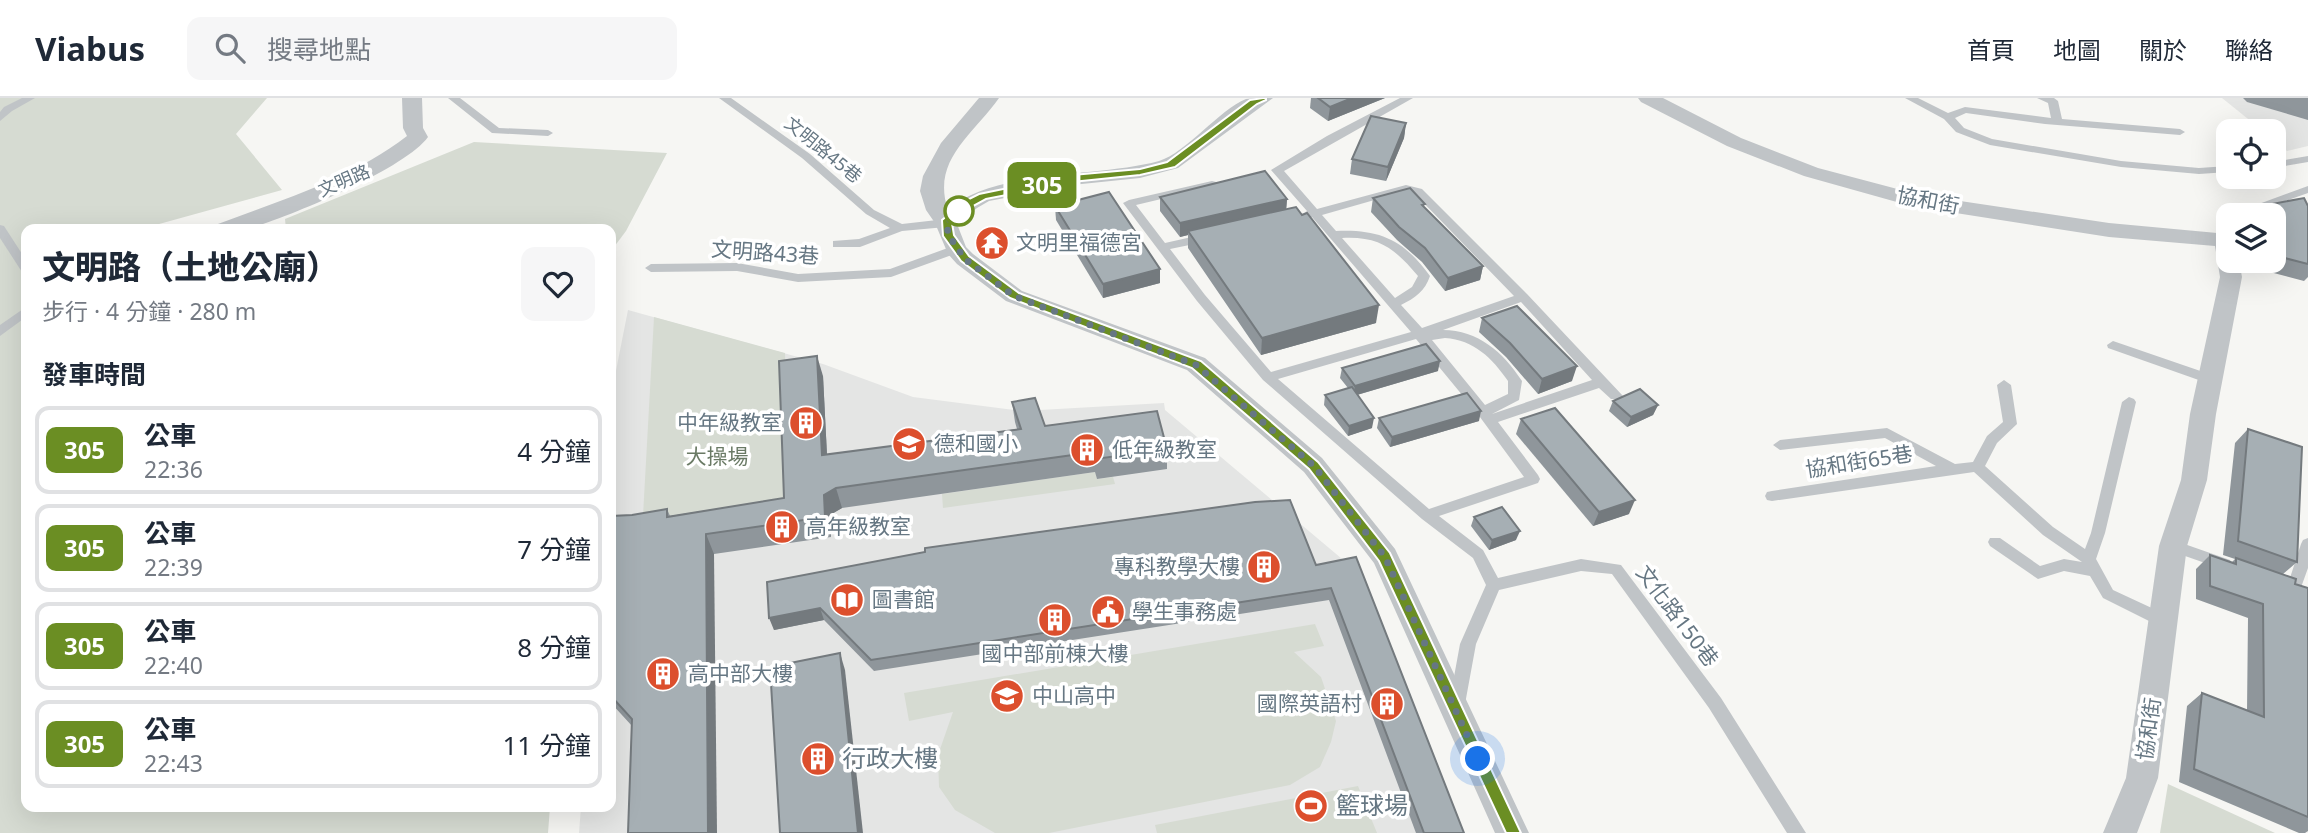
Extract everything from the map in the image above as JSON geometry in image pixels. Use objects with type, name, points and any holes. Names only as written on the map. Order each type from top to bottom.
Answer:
[{"type":"street","name":"文明路","points":[[238,224],[371,170],[400,153],[418,137],[413,128],[412,98]]},
{"type":"street","points":[[989,98],[948,147],[933,176],[931,191],[956,249],[1014,296],[1196,365],[1314,466],[1385,557],[1512,833]]},
{"type":"street","points":[[946,223],[969,203],[983,196],[1072,179],[1140,172],[1171,164],[1263,98]]},
{"type":"street","name":"協和街","points":[[1648,98],[1734,142],[1811,172],[1920,201],[2216,246]]},
{"type":"street","name":"協和街","points":[[2120,833],[2142,778],[2174,546],[2194,480],[2230,273]]},
{"type":"lane","points":[[0,118],[8,109],[30,98]]},
{"type":"lane","points":[[453,98],[496,131],[548,133]]},
{"type":"lane","name":"文明路45巷","points":[[724,98],[806,156],[870,212],[900,228]]},
{"type":"lane","points":[[1263,173],[1277,170],[1408,98]]},
{"type":"lane","points":[[1910,98],[1948,117],[1960,130],[1990,142],[2121,164],[2199,171],[2216,170]]},
{"type":"lane","points":[[2042,98],[2053,101],[2057,122]]},
{"type":"lane","points":[[1948,117],[1965,110],[2057,122],[2180,132]]},
{"type":"lane","points":[[2286,163],[2308,159]]},
{"type":"lane","points":[[1277,170],[1488,415],[1533,479],[1427,515]]},
{"type":"lane","points":[[1223,182],[1129,203],[1201,298],[1268,377],[1427,515],[1478,554],[1494,585],[1468,643],[1456,709]]},
{"type":"lane","points":[[1289,219],[1406,188],[1418,191],[1616,396]]},
{"type":"lane","points":[[2266,203],[2308,189]]},
{"type":"lane","points":[[836,244],[860,243],[900,228],[946,223]]},
{"type":"lane","points":[[0,229],[21,261]]},
{"type":"lane","points":[[1333,234],[1378,235],[1395,243],[1410,258],[1424,276],[1423,283],[1411,294],[1393,303]]},
{"type":"lane","points":[[1164,247],[1214,236]]},
{"type":"lane","name":"文明路43巷","points":[[651,268],[737,267],[798,278],[891,273],[956,249]]},
{"type":"lane","points":[[1268,377],[1421,336],[1523,298]]},
{"type":"lane","points":[[0,332],[21,316]]},
{"type":"lane","points":[[1421,336],[1444,333],[1468,337],[1492,351],[1509,371],[1515,381],[1514,397],[1488,415]]},
{"type":"lane","points":[[2113,345],[2210,379]]},
{"type":"lane","points":[[1488,415],[1601,382]]},
{"type":"lane","points":[[2004,385],[2011,424],[1992,440],[1977,467],[2048,531],[2092,565],[2108,594],[2164,621]]},
{"type":"lane","points":[[2092,565],[2129,402]]},
{"type":"lane","name":"協和街65巷","points":[[1780,445],[1887,433],[1952,469]]},
{"type":"lane","name":"協和街65巷","points":[[1772,496],[1977,467]]},
{"type":"lane","points":[[1995,542],[2038,573],[2064,565],[2092,565]]},
{"type":"lane","points":[[2270,580],[2294,589],[2308,544]]},
{"type":"lane","points":[[2174,546],[2234,567]]},
{"type":"lane","name":"文化路150巷","points":[[1494,585],[1581,565],[1616,569],[1715,702],[1797,833]]},
{"type":"shaded area","points":[[2222,98],[2308,98],[2308,146],[2286,150],[2286,119],[2248,119]]},
{"type":"shaded area","name":"中山高中","points":[[628,310],[823,364],[913,397],[1022,411],[1164,403],[1165,410],[1354,569],[1456,833],[579,833],[581,812],[616,812],[616,371]]},
{"type":"green space","points":[[0,98],[267,98],[236,134],[282,190],[159,224],[21,224],[21,812],[550,812],[548,833],[0,833]]},
{"type":"green space","points":[[474,142],[667,153],[626,231],[616,244],[616,224],[286,224],[285,219]]},
{"type":"green space","name":"大操場","points":[[654,317],[785,353],[790,518],[642,534]]},
{"type":"green space","points":[[1095,472],[1097,479],[1113,477],[1115,484],[943,508],[942,494]]},
{"type":"green space","points":[[1315,624],[1324,646],[1294,652],[1321,677],[1336,721],[1331,742],[1320,767],[1290,785],[1049,833],[995,833],[955,810],[939,787],[938,755],[953,712],[909,721],[904,693]]},
{"type":"green space","points":[[2168,784],[2275,833],[2160,833]]},
{"type":"green space","name":"籃球場","points":[[1358,786],[1377,833],[1157,833],[1155,825]]},
{"type":"building","points":[[1318,98],[1352,98],[1330,107]]},
{"type":"building","points":[[1371,116],[1406,123],[1388,167],[1352,159]]},
{"type":"building","points":[[1265,171],[1287,199],[1180,223],[1160,197]]},
{"type":"building","points":[[1410,188],[1425,204],[1422,205],[1483,266],[1448,278],[1425,248],[1399,227],[1373,198]]},
{"type":"building","points":[[1109,192],[1160,269],[1103,284],[1055,206]]},
{"type":"building","points":[[2304,198],[2308,206],[2308,264],[2286,258],[2286,203],[2277,203]]},
{"type":"building","points":[[1296,207],[1302,215],[1307,213],[1379,305],[1262,338],[1188,231]]},
{"type":"building","points":[[1517,306],[1577,366],[1542,379],[1510,343],[1482,318]]},
{"type":"building","points":[[1426,344],[1440,361],[1355,386],[1342,368]]},
{"type":"building","points":[[817,356],[822,455],[1021,429],[1012,402],[1035,398],[1045,426],[1157,411],[1167,449],[1096,459],[1094,452],[836,488],[824,495],[825,517],[706,534],[708,833],[628,833],[632,719],[616,701],[616,516],[667,509],[667,517],[784,498],[779,361]]},
{"type":"building","points":[[1352,387],[1374,418],[1349,426],[1325,395]]},
{"type":"building","points":[[1640,389],[1658,405],[1631,417],[1613,401]]},
{"type":"building","points":[[1467,393],[1481,411],[1392,437],[1379,418]]},
{"type":"building","points":[[1555,408],[1635,500],[1599,512],[1521,419]]},
{"type":"building","points":[[2248,429],[2302,447],[2297,562],[2238,541]]},
{"type":"building","points":[[1290,500],[1316,565],[1356,557],[1464,833],[1424,833],[1331,588],[871,660],[820,608],[769,618],[767,582],[925,552],[925,548],[1255,502]]},
{"type":"building","points":[[1502,507],[1520,531],[1492,540],[1474,517]]},
{"type":"building","points":[[2210,555],[2236,564],[2236,558],[2296,579],[2295,584],[2308,588],[2308,817],[2194,769],[2202,693],[2264,717],[2263,604],[2210,586]]},
{"type":"building","name":"行政大樓","points":[[840,653],[858,833],[780,833],[770,667]]},
{"type":"bus line","name":"305","points":[[1263,98],[1171,164],[1140,172],[1100,174],[983,196],[969,203],[946,223],[949,236],[965,259],[1014,296],[1196,365],[1258,415],[1314,466],[1385,557],[1512,833]]},
{"type":"place","name":"文明里福德宮","points":[[992,243]]},
{"type":"place","name":"中年級教室","points":[[806,423]]},
{"type":"place","name":"德和國小","points":[[909,444]]},
{"type":"place","name":"低年級教室","points":[[1087,450]]},
{"type":"place","name":"高年級教室","points":[[782,527]]},
{"type":"place","name":"專科教學大樓","points":[[1264,567]]},
{"type":"place","name":"圖書館","points":[[847,600]]},
{"type":"place","name":"學生事務處","points":[[1108,612]]},
{"type":"place","name":"國中部前棟大樓","points":[[1055,620]]},
{"type":"place","name":"高中部大樓","points":[[663,674]]},
{"type":"place","name":"中山高中","points":[[1007,696]]},
{"type":"place","name":"國際英語村","points":[[1387,704]]},
{"type":"place","name":"行政大樓","points":[[818,759]]},
{"type":"place","name":"籃球場","points":[[1311,806]]},
{"type":"route","points":[[959,211],[946,223],[956,249],[965,259],[1014,296],[1196,365],[1258,415],[1314,466],[1385,557],[1478,759]]}]
